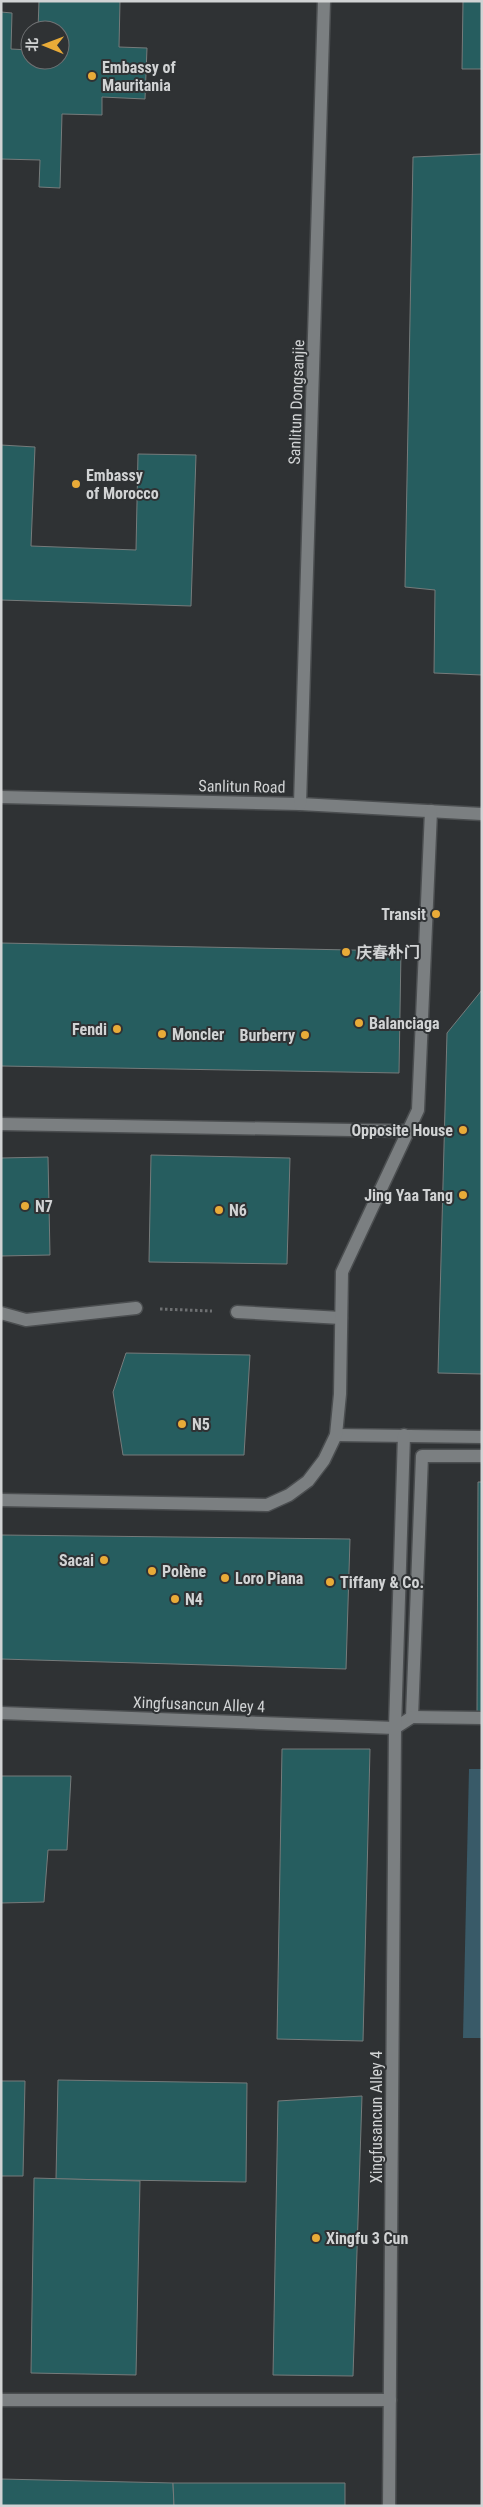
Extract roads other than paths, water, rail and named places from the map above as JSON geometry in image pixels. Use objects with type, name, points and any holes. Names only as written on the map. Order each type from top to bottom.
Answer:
[{"type":"street","name":"Sanlitun Dongsanjie","points":[[300,804],[324,1]]},
{"type":"street","name":"Sanlitun Road","points":[[1,797],[300,804],[482,814]]},
{"type":"street","points":[[1,1500],[267,1504],[289,1495],[308,1481],[324,1460],[336,1435],[342,1272],[418,1110],[431,811]]},
{"type":"street","points":[[1,1124],[408,1131]]},
{"type":"street","points":[[1,1313],[26,1320],[136,1308]]},
{"type":"street","points":[[237,1312],[341,1318]]},
{"type":"street","points":[[336,1435],[482,1436]]},
{"type":"street","points":[[395,1728],[404,1435]]},
{"type":"street","points":[[412,1717],[422,1456],[482,1456]]},
{"type":"street","name":"Xingfusancun Alley 4","points":[[1,1713],[395,1728],[389,2506]]},
{"type":"street","points":[[395,1728],[412,1717],[482,1718]]},
{"type":"street","points":[[1,2400],[390,2400]]},
{"type":"place","name":"Embassy of Mauritania","points":[[92,76]]},
{"type":"place","name":"Embassy of Morocco","points":[[76,484]]},
{"type":"place","name":"Transit","points":[[436,914]]},
{"type":"place","name":"庆春朴门","points":[[346,952]]},
{"type":"place","name":"Balanciaga","points":[[359,1023]]},
{"type":"place","name":"Fendi","points":[[117,1029]]},
{"type":"place","name":"Moncler","points":[[162,1034]]},
{"type":"place","name":"Burberry","points":[[305,1035]]},
{"type":"place","name":"Opposite House","points":[[463,1130]]},
{"type":"place","name":"Jing Yaa Tang","points":[[463,1195]]},
{"type":"place","name":"N7","points":[[25,1206]]},
{"type":"place","name":"N6","points":[[219,1210]]},
{"type":"place","name":"N5","points":[[182,1424]]},
{"type":"place","name":"Sacai","points":[[104,1560]]},
{"type":"place","name":"Polène","points":[[152,1571]]},
{"type":"place","name":"Loro Piana","points":[[225,1578]]},
{"type":"place","name":"Tiffany & Co.","points":[[330,1582]]},
{"type":"place","name":"N4","points":[[175,1599]]},
{"type":"place","name":"Xingfu 3 Cun","points":[[316,2238]]}]
